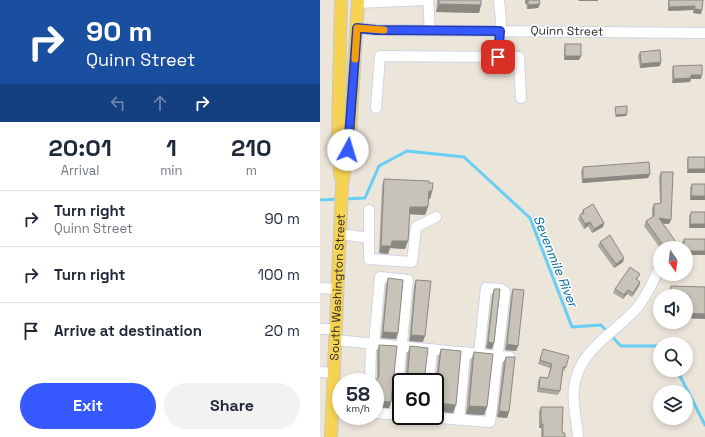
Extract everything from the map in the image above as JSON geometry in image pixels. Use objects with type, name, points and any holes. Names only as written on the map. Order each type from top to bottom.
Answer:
[{"type":"main road","name":"South Washington Street","points":[[341,0],[338,139],[342,186]]},
{"type":"main road","name":"South Washington Street","points":[[331,437],[342,186],[350,134],[358,1]]},
{"type":"street","points":[[358,1],[423,0]]},
{"type":"street","points":[[428,0],[430,30]]},
{"type":"street","points":[[498,57],[500,31],[499,0]]},
{"type":"street","name":"Quinn Street","points":[[357,28],[705,33]]},
{"type":"street","points":[[376,108],[380,56],[519,57],[521,98]]},
{"type":"street","points":[[369,210],[369,259],[412,262],[416,228],[436,217]]},
{"type":"street","points":[[340,234],[369,238]]},
{"type":"street","points":[[370,373],[372,344],[380,277],[408,280],[400,373]]},
{"type":"street","points":[[578,437],[574,388],[579,369],[586,355],[636,308],[646,296],[653,281]]},
{"type":"street","points":[[320,288],[337,290]]},
{"type":"street","points":[[444,418],[490,422],[505,292],[501,289],[486,288],[479,354]]},
{"type":"street","points":[[320,329],[335,335],[372,344],[510,357]]},
{"type":"street","points":[[430,373],[432,349]]},
{"type":"street","points":[[459,420],[465,352]]},
{"type":"street","points":[[320,372],[334,372]]},
{"type":"building","points":[[439,0],[481,0],[481,5],[439,4]]},
{"type":"building","points":[[528,0],[539,0],[540,4],[528,5]]},
{"type":"building","points":[[669,0],[703,0],[702,10],[695,9],[695,6],[669,7]]},
{"type":"building","points":[[565,44],[581,44],[581,56],[565,56]]},
{"type":"building","points":[[660,50],[661,62],[641,64],[640,52]]},
{"type":"building","points":[[702,65],[702,75],[691,75],[691,78],[674,79],[673,66]]},
{"type":"building","points":[[627,106],[627,114],[616,115],[615,107]]},
{"type":"building","points":[[688,157],[705,157],[705,169],[688,169]]},
{"type":"building","points":[[649,162],[650,174],[583,179],[583,167]]},
{"type":"building","points":[[661,172],[673,172],[671,220],[659,218],[675,241],[660,241],[646,221],[654,216],[654,204],[661,203]]},
{"type":"building","points":[[384,179],[429,181],[429,183],[433,183],[432,191],[429,191],[428,207],[410,207],[408,241],[392,241],[391,246],[381,246]]},
{"type":"building","points":[[692,184],[705,184],[705,196],[691,196]]},
{"type":"building","points":[[593,204],[604,223],[594,229],[590,222],[585,224],[580,215],[584,213],[583,210]]},
{"type":"building","points":[[691,212],[705,212],[705,224],[690,224]]},
{"type":"building","points":[[610,235],[624,258],[616,264],[600,242]]},
{"type":"building","points":[[684,239],[705,239],[705,251],[693,251],[693,241],[684,241]]},
{"type":"building","points":[[630,267],[640,274],[636,279],[640,282],[633,293],[628,290],[624,295],[615,289]]},
{"type":"building","points":[[388,278],[403,280],[398,333],[383,332]]},
{"type":"building","points":[[416,280],[431,281],[425,336],[411,335]]},
{"type":"building","points":[[671,286],[705,287],[705,314],[693,313],[693,289],[671,289]]},
{"type":"building","points":[[494,289],[500,289],[494,343],[488,342]]},
{"type":"building","points":[[513,289],[524,290],[518,346],[507,344]]},
{"type":"building","points":[[379,345],[397,346],[394,373],[392,373],[391,402],[384,402],[384,373],[379,373]]},
{"type":"building","points":[[410,346],[428,348],[425,373],[408,373]]},
{"type":"building","points":[[441,349],[461,351],[456,405],[444,404],[444,373],[438,373]]},
{"type":"building","points":[[543,349],[569,356],[566,367],[563,367],[560,391],[539,388],[540,377],[548,378],[552,364],[540,360]]},
{"type":"building","points":[[474,352],[493,354],[487,407],[469,406]]},
{"type":"building","points":[[506,357],[515,357],[509,412],[499,411]]},
{"type":"building","points":[[541,407],[563,407],[562,433],[565,433],[565,437],[543,437]]},
{"type":"waterway","name":"Sevenmile River","points":[[345,199],[365,198],[379,166],[407,151],[464,157],[530,218],[572,327],[601,325],[621,346],[653,346]]},
{"type":"waterway","name":"Sevenmile River","points":[[320,200],[339,199]]},
{"type":"waterway","name":"Sevenmile River","points":[[681,377],[705,425]]},
{"type":"slow traffic","points":[[355,59],[357,28],[384,30]]},
{"type":"route","points":[[348,150],[357,28],[376,30],[500,31],[498,57]]}]
